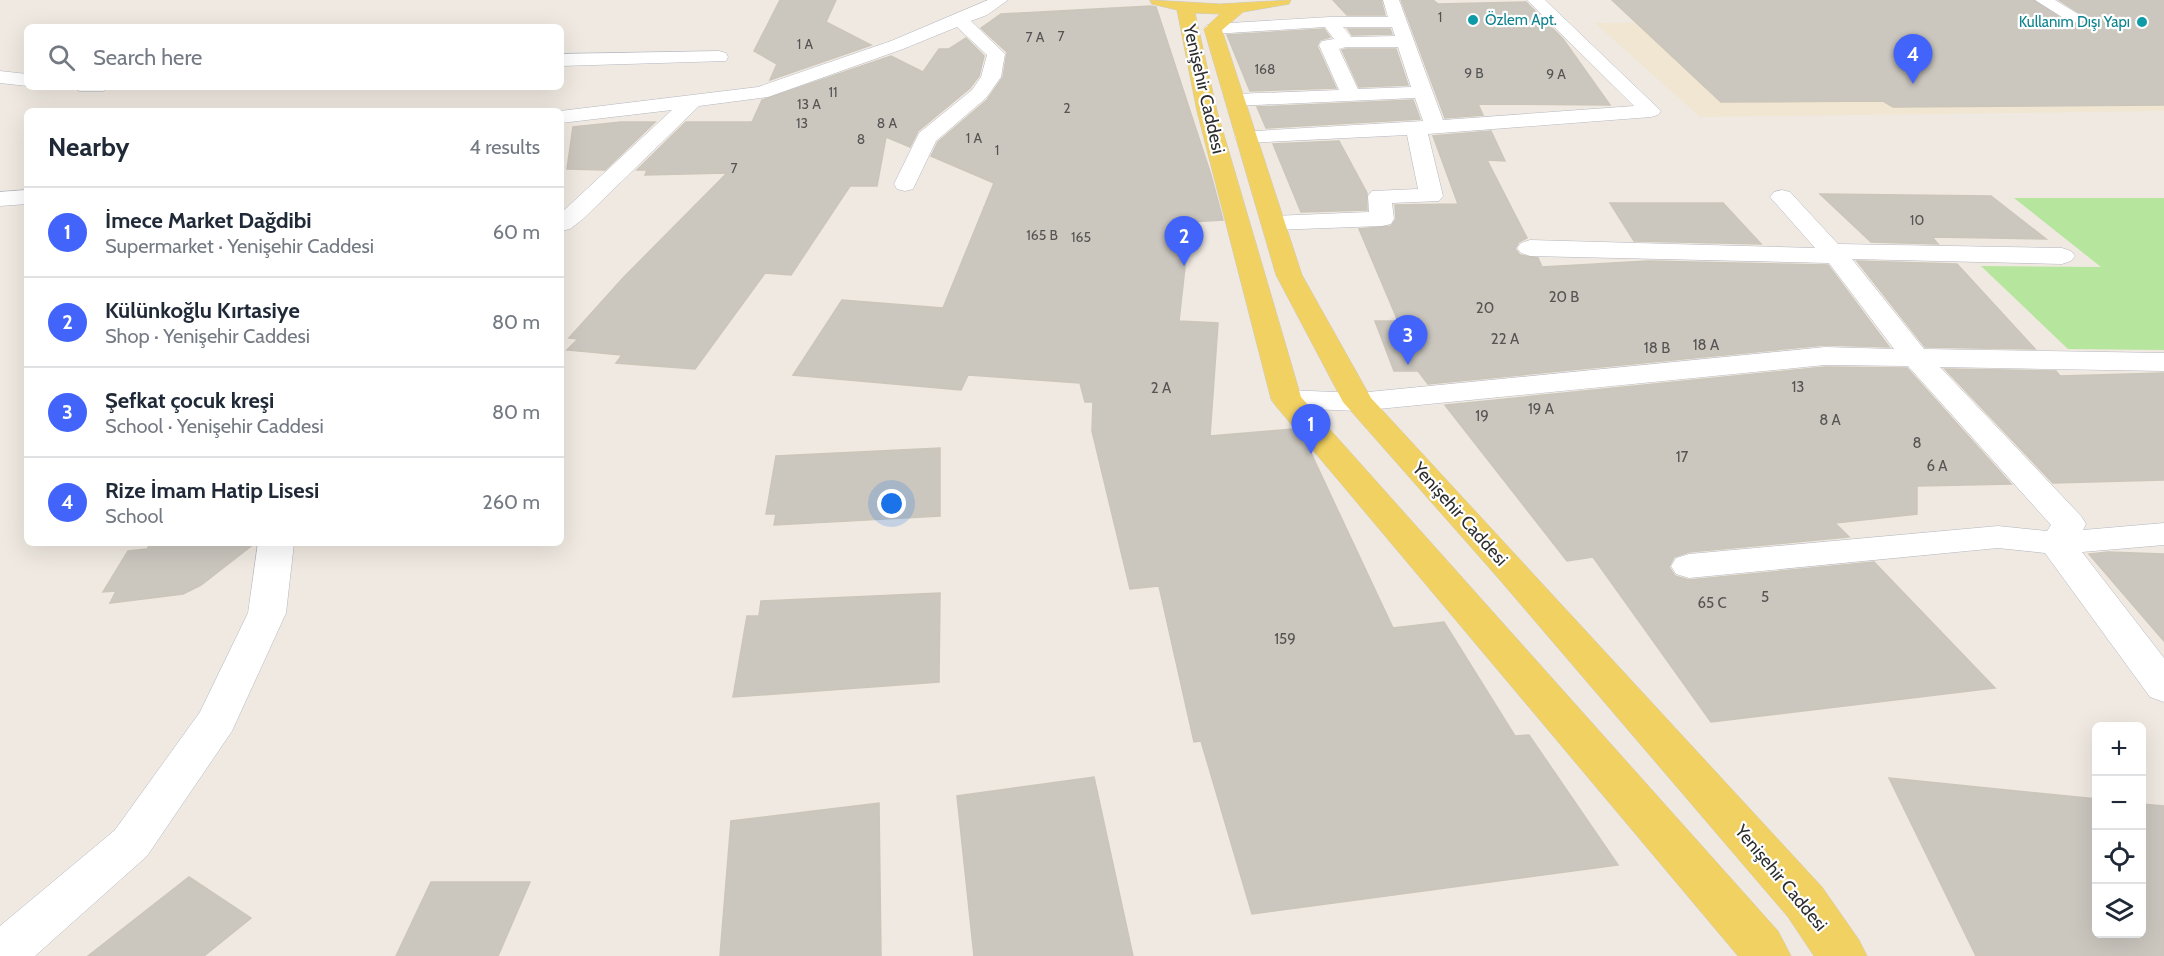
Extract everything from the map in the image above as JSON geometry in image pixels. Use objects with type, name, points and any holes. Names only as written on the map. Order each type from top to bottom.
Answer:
[{"type":"main road","points":[[1172,3],[1225,19],[1283,0]]},
{"type":"main road","name":"Yenişehir Caddesi","points":[[1172,3],[1207,111],[1286,399],[1452,588],[1766,956]]},
{"type":"main road","name":"Yenişehir Caddesi","points":[[1225,19],[1235,100],[1289,275],[1358,402],[1512,571],[1797,893],[1842,956]]},
{"type":"street","points":[[564,117],[761,93],[960,20],[1000,0]]},
{"type":"street","points":[[1273,223],[1382,219],[1380,196],[1431,196],[1422,92],[1391,0]]},
{"type":"street","points":[[1246,137],[1425,128],[1651,111],[1536,0]]},
{"type":"street","points":[[2043,0],[2076,18]]},
{"type":"street","points":[[1225,19],[1330,22],[1402,31]]},
{"type":"street","points":[[905,184],[927,138],[979,94],[991,77],[996,54],[960,20]]},
{"type":"street","points":[[1330,22],[1346,42]]},
{"type":"street","points":[[1351,95],[1328,45],[1402,31]]},
{"type":"street","points":[[564,60],[719,57]]},
{"type":"street","points":[[0,77],[24,80]]},
{"type":"street","points":[[1235,100],[1422,92]]},
{"type":"street","points":[[564,222],[692,102]]},
{"type":"street","points":[[1782,196],[1834,253],[1916,357],[2068,524],[2056,543]]},
{"type":"street","points":[[0,199],[24,197]]},
{"type":"street","points":[[1530,248],[2062,256]]},
{"type":"street","points":[[1286,399],[1358,402],[1825,356],[2164,362]]},
{"type":"street","points":[[1689,566],[1998,537],[2056,543],[2164,534]]},
{"type":"street","points":[[2056,543],[2164,687]]},
{"type":"street","points":[[0,956],[131,843],[217,720],[267,613],[276,546]]},
{"type":"shaded area","points":[[2082,18],[2164,57],[2164,111],[1700,117],[1595,23]]},
{"type":"green space","points":[[2014,198],[2164,198],[2164,350],[2068,349],[1981,266],[2101,267]]},
{"type":"building","points":[[780,0],[836,0],[826,22],[871,45],[770,80],[777,64],[754,51]]},
{"type":"building","points":[[1333,0],[1381,0],[1385,15],[1347,15]]},
{"type":"building","points":[[1401,0],[1433,0],[1438,4],[1526,2],[1563,39],[1610,105],[1478,104],[1483,115],[1445,118]]},
{"type":"building","points":[[1612,0],[2033,0],[2070,24],[2082,24],[2087,18],[2059,0],[2164,0],[2164,105],[1893,107],[1883,101],[1721,102]]},
{"type":"building","points":[[1156,7],[1211,175],[1223,220],[1190,222],[1179,321],[1218,323],[1210,436],[1293,429],[1309,449],[1393,628],[1444,622],[1515,736],[1529,735],[1618,865],[1252,914],[1201,741],[1194,742],[1159,586],[1130,589],[1092,431],[1093,402],[1085,402],[1080,383],[968,375],[961,390],[793,375],[842,300],[943,308],[994,183],[931,156],[938,142],[987,100],[1003,77],[1007,52],[981,28],[1001,14]]},
{"type":"building","points":[[1324,29],[1330,37],[1320,40],[1317,46],[1336,88],[1250,91],[1227,35]]},
{"type":"building","points":[[1348,29],[1390,29],[1392,34],[1352,35]]},
{"type":"building","points":[[966,38],[984,56],[979,76],[970,88],[918,131],[910,147],[886,137],[877,186],[850,186],[791,275],[765,273],[695,369],[616,363],[622,355],[567,350],[578,339],[569,338],[623,278],[727,173],[645,175],[647,170],[637,170],[686,122],[752,122],[762,100],[891,56],[923,72],[939,49],[949,49]]},
{"type":"building","points":[[1396,49],[1408,85],[1359,87],[1342,50]]},
{"type":"building","points":[[1413,100],[1420,119],[1266,128],[1257,107]]},
{"type":"building","points":[[621,122],[655,122],[605,170],[567,169],[573,127]]},
{"type":"building","points":[[1491,131],[1505,161],[1487,160],[1527,238],[1519,242],[1515,249],[1520,255],[1538,258],[1542,267],[1648,261],[1828,265],[1889,347],[1825,345],[1428,384],[1418,371],[1394,371],[1375,321],[1398,321],[1359,229],[1391,226],[1396,219],[1395,205],[1458,204],[1433,136]]},
{"type":"building","points":[[1339,141],[1367,193],[1367,210],[1301,212],[1273,144]]},
{"type":"building","points":[[1820,194],[1991,196],[2046,239],[1932,237],[1938,244],[1871,242]]},
{"type":"building","points":[[1610,203],[1723,203],[1761,244],[1634,241]]},
{"type":"building","points":[[1857,261],[1957,264],[2035,349],[1925,347]]},
{"type":"building","points":[[1825,367],[1907,368],[2011,484],[1917,486],[1917,514],[1835,523],[1849,537],[1689,552],[1674,557],[1669,567],[1675,576],[1689,580],[1874,562],[1995,688],[1711,722],[1593,557],[1567,561],[1445,405]]},
{"type":"building","points":[[1945,369],[2056,371],[2060,376],[2164,373],[2164,480],[2053,483]]},
{"type":"building","points":[[940,448],[940,516],[774,525],[776,514],[766,514],[776,456]]},
{"type":"building","points":[[149,546],[251,546],[201,585],[183,594],[110,603],[116,591],[103,592],[128,551],[147,549]]},
{"type":"building","points":[[2108,552],[2164,554],[2164,641],[2089,554]]},
{"type":"building","points":[[940,593],[939,682],[733,697],[747,616],[759,616],[761,601]]},
{"type":"building","points":[[1094,777],[1133,956],[974,956],[957,796]]},
{"type":"building","points":[[1889,778],[2092,798],[2092,938],[2146,938],[2146,804],[2164,806],[2164,956],[1976,956]]},
{"type":"building","points":[[879,803],[881,956],[720,956],[731,821]]},
{"type":"building","points":[[189,877],[251,918],[204,956],[88,956]]},
{"type":"building","points":[[431,882],[530,882],[498,956],[396,956]]},
{"type":"place","name":"Özlem Apt.","points":[[1473,20]]},
{"type":"place","name":"Kullanım Dışı Yapı","points":[[2142,22]]},
{"type":"place","name":"Rize İmam Hatip Lisesi","points":[[1913,84]]},
{"type":"place","name":"Külünkoğlu Kırtasiye","points":[[1184,266]]},
{"type":"place","name":"Şefkat çocuk kreşi","points":[[1408,365]]},
{"type":"place","name":"İmece Market Dağdibi","points":[[1311,454]]}]
